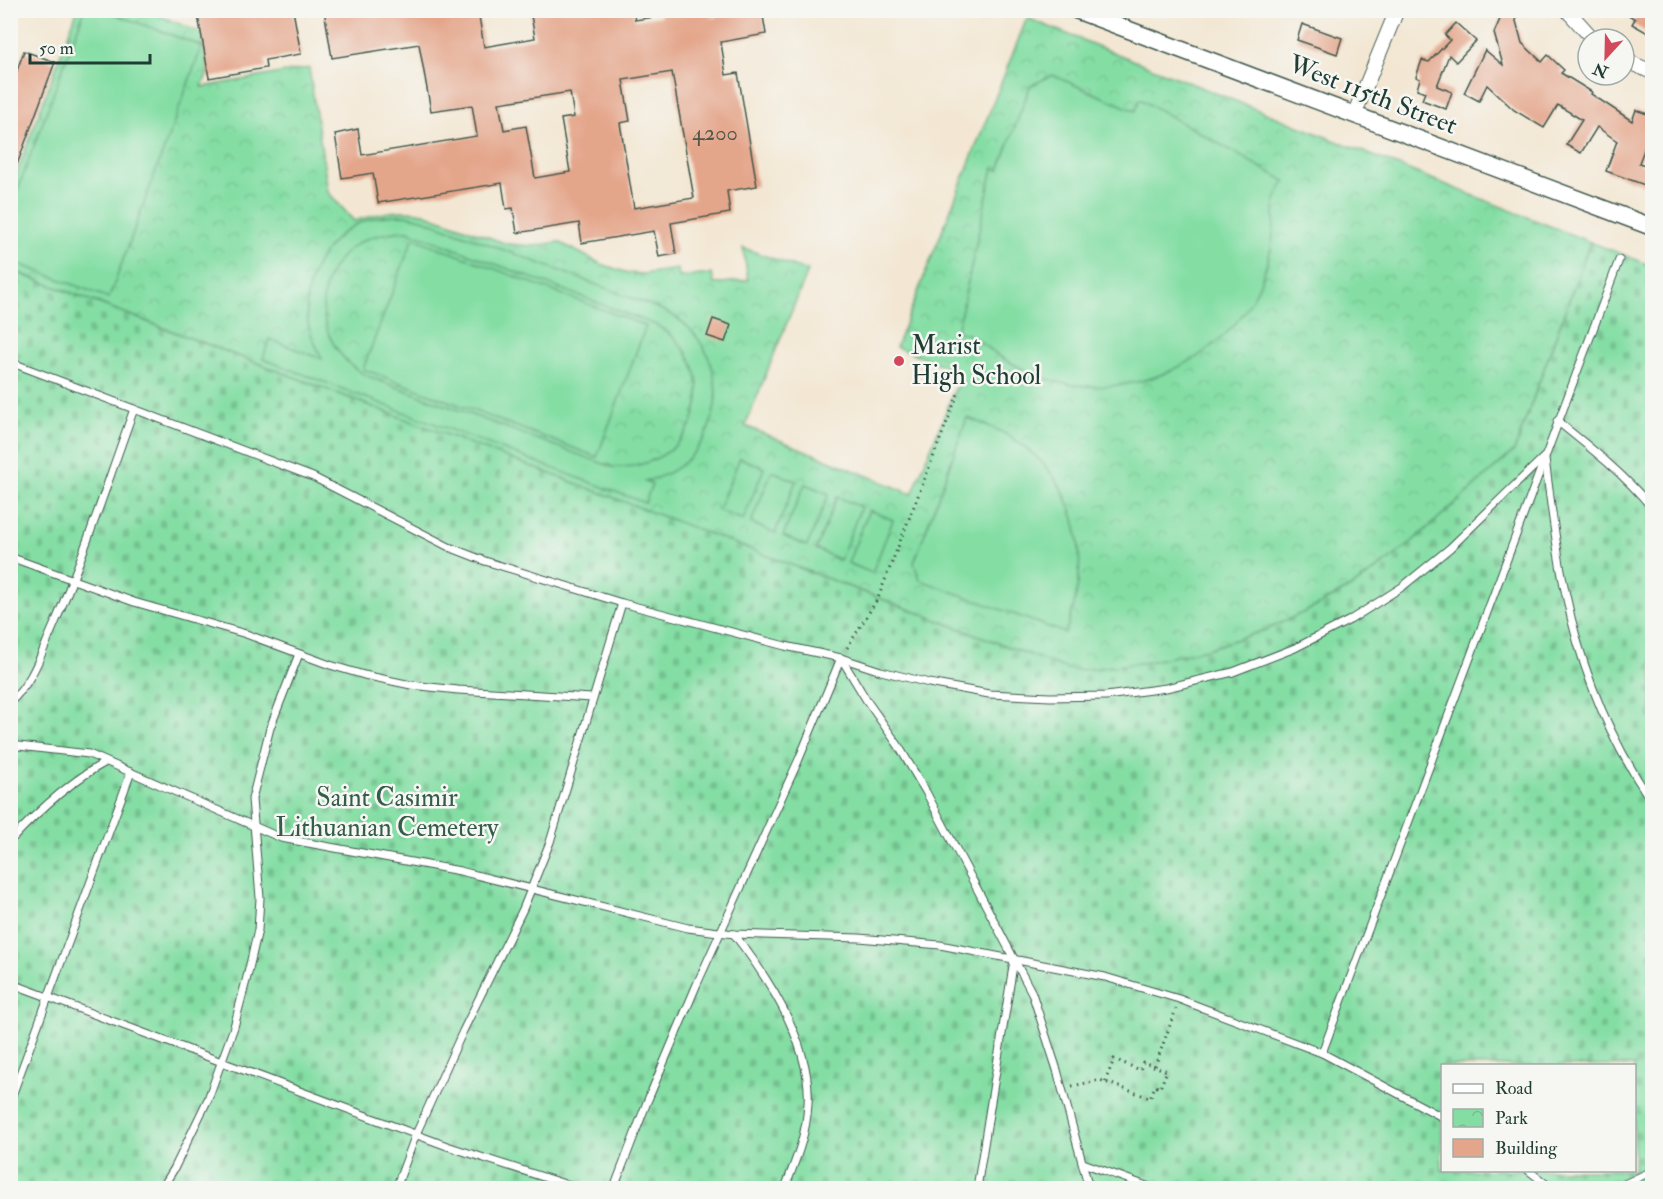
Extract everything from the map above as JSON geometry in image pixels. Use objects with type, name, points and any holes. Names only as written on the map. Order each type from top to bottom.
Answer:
[{"type":"street","name":"West 115th Street","points":[[1076,10],[1653,227]]},
{"type":"street","points":[[1354,115],[1397,10]]},
{"type":"street","points":[[1567,10],[1582,27]]},
{"type":"street","points":[[1636,65],[1653,72]]},
{"type":"lane","points":[[1322,1053],[1619,260]]},
{"type":"lane","points":[[10,362],[313,477],[449,547],[485,561],[622,603],[785,646],[841,657],[881,671],[929,683],[989,694],[1050,697],[1106,696],[1166,687],[1233,672],[1295,648],[1350,620],[1402,587],[1450,548],[1544,457]]},
{"type":"lane","points":[[10,702],[22,692],[37,664],[72,580],[134,409]]},
{"type":"lane","points":[[1557,421],[1600,456],[1653,508]]},
{"type":"lane","points":[[1544,457],[1566,595],[1580,651],[1597,698],[1620,748],[1653,802]]},
{"type":"lane","points":[[10,557],[134,602],[255,637],[298,654],[364,675],[411,685],[458,690],[592,698]]},
{"type":"lane","points":[[396,1188],[416,1134],[531,889],[550,842],[622,603]]},
{"type":"lane","points":[[162,1188],[188,1141],[222,1063],[237,1016],[258,930],[260,898],[252,799],[257,771],[270,728],[298,654]]},
{"type":"lane","points":[[614,1188],[647,1102],[697,984],[841,657]]},
{"type":"lane","points":[[841,657],[926,792],[1032,993],[1089,1188]]},
{"type":"lane","points":[[10,745],[89,754],[281,838],[460,871],[688,928],[734,934],[859,938],[940,945],[1105,977],[1179,999],[1322,1053],[1441,1116]]},
{"type":"lane","points":[[10,841],[67,789],[106,762]]},
{"type":"lane","points":[[10,1101],[131,772]]},
{"type":"lane","points":[[734,934],[761,969],[801,1052],[808,1102],[806,1123],[795,1165],[785,1188]]},
{"type":"lane","points":[[977,1188],[1014,959]]},
{"type":"lane","points":[[10,983],[416,1134],[577,1188]]},
{"type":"lane","points":[[1083,1164],[1152,1188]]},
{"type":"lane","points":[[1617,1188],[1653,1171]]},
{"type":"lane","points":[[1531,1172],[1551,1188]]},
{"type":"path","points":[[841,657],[878,598],[959,391]]},
{"type":"path","points":[[1155,1066],[1179,999]]},
{"type":"path","points":[[1062,1090],[1100,1080],[1105,1082],[1150,1098],[1155,1086],[1160,1088],[1167,1071],[1143,1062],[1140,1070],[1114,1059],[1105,1082]]},
{"type":"green space","name":"Marist High School","points":[[77,11],[149,11],[201,33],[208,72],[202,87],[309,68],[328,192],[354,221],[389,212],[424,213],[507,244],[534,246],[559,242],[601,264],[628,273],[643,274],[678,269],[679,277],[712,274],[714,284],[748,280],[743,248],[808,271],[745,426],[912,494],[960,377],[955,370],[896,347],[1027,18],[1590,242],[1514,451],[1405,548],[1357,583],[1317,606],[1268,629],[1207,649],[1148,662],[1082,670],[1067,669],[11,270],[10,191]]},
{"type":"green space","points":[[84,11],[106,11],[202,46],[109,298],[11,261],[11,208]]},
{"type":"green space","points":[[1052,75],[1135,111],[1140,99],[1285,181],[1275,201],[1273,237],[1267,265],[1259,286],[1243,314],[1222,338],[1197,357],[1169,372],[1138,382],[1107,386],[1075,385],[1044,378],[1027,371],[999,356],[975,338],[957,331],[993,168],[999,170],[1030,86]]},
{"type":"green space","points":[[404,215],[422,219],[658,308],[689,328],[704,349],[713,371],[716,395],[712,418],[703,439],[689,458],[669,472],[645,481],[652,484],[645,503],[263,359],[269,339],[322,359],[307,316],[309,286],[321,258],[341,235],[353,226],[385,216]],"holes":[[[408,231],[656,325],[679,344],[693,366],[698,390],[695,414],[684,436],[666,453],[642,464],[612,467],[370,377],[353,366],[339,352],[329,336],[324,317],[323,299],[327,280],[337,263],[351,248],[378,235]]]},
{"type":"green space","points":[[413,238],[646,326],[597,457],[363,369]]},
{"type":"green space","name":"Saint Casimir Lithuanian Cemetery","points":[[1590,242],[1652,266],[1652,1188],[11,1188],[10,270],[883,599],[1317,606],[1357,583],[1388,561],[1514,451]]},
{"type":"green space","points":[[967,418],[1004,433],[1033,454],[1052,475],[1066,498],[1075,523],[1079,549],[1079,577],[1074,605],[1065,633],[920,580],[914,563]]},
{"type":"green space","points":[[740,458],[764,468],[743,520],[718,510]]},
{"type":"green space","points":[[772,471],[796,481],[775,533],[751,523]]},
{"type":"green space","points":[[805,484],[829,494],[807,546],[783,536]]},
{"type":"green space","points":[[837,497],[861,507],[840,560],[816,549]]},
{"type":"green space","points":[[869,510],[893,520],[872,573],[848,563]]},
{"type":"building","points":[[197,10],[293,10],[301,54],[265,60],[266,68],[209,78]]},
{"type":"building","points":[[324,10],[478,10],[484,47],[535,38],[530,10],[633,10],[635,20],[661,16],[660,10],[692,10],[693,13],[710,10],[711,18],[762,10],[766,34],[721,42],[726,75],[738,73],[757,186],[727,191],[730,213],[671,223],[676,254],[659,257],[654,231],[582,243],[579,223],[517,233],[513,208],[506,209],[502,183],[378,203],[373,173],[342,178],[335,134],[358,129],[362,155],[477,136],[472,105],[431,111],[419,44],[332,58]],"holes":[[[672,72],[694,198],[634,208],[620,123],[630,121],[623,80]],[[570,92],[574,117],[561,119],[570,172],[535,178],[526,126],[504,130],[499,103]]]},
{"type":"building","points":[[1504,10],[1513,10],[1522,43],[1542,62],[1548,55],[1564,70],[1561,73],[1576,82],[1576,87],[1584,87],[1632,121],[1636,110],[1653,116],[1653,126],[1639,163],[1653,168],[1653,188],[1606,171],[1617,141],[1597,127],[1581,153],[1566,145],[1582,120],[1558,105],[1544,128],[1514,110],[1487,85],[1479,101],[1464,93],[1485,50],[1503,65],[1494,33]]},
{"type":"building","points":[[1621,10],[1653,10],[1653,36],[1632,24],[1635,19]]},
{"type":"building","points":[[1456,23],[1476,41],[1456,62],[1449,55],[1437,86],[1452,92],[1446,109],[1422,100],[1425,92],[1417,89],[1420,79],[1416,77],[1422,60],[1429,62],[1450,40],[1445,35]]},
{"type":"building","points":[[1302,24],[1342,38],[1337,54],[1297,40]]},
{"type":"building","points":[[24,51],[55,62],[12,178],[10,90]]},
{"type":"building","points":[[713,319],[731,325],[725,342],[707,336]]},
{"type":"place","name":"Marist High School","points":[[899,361]]}]
